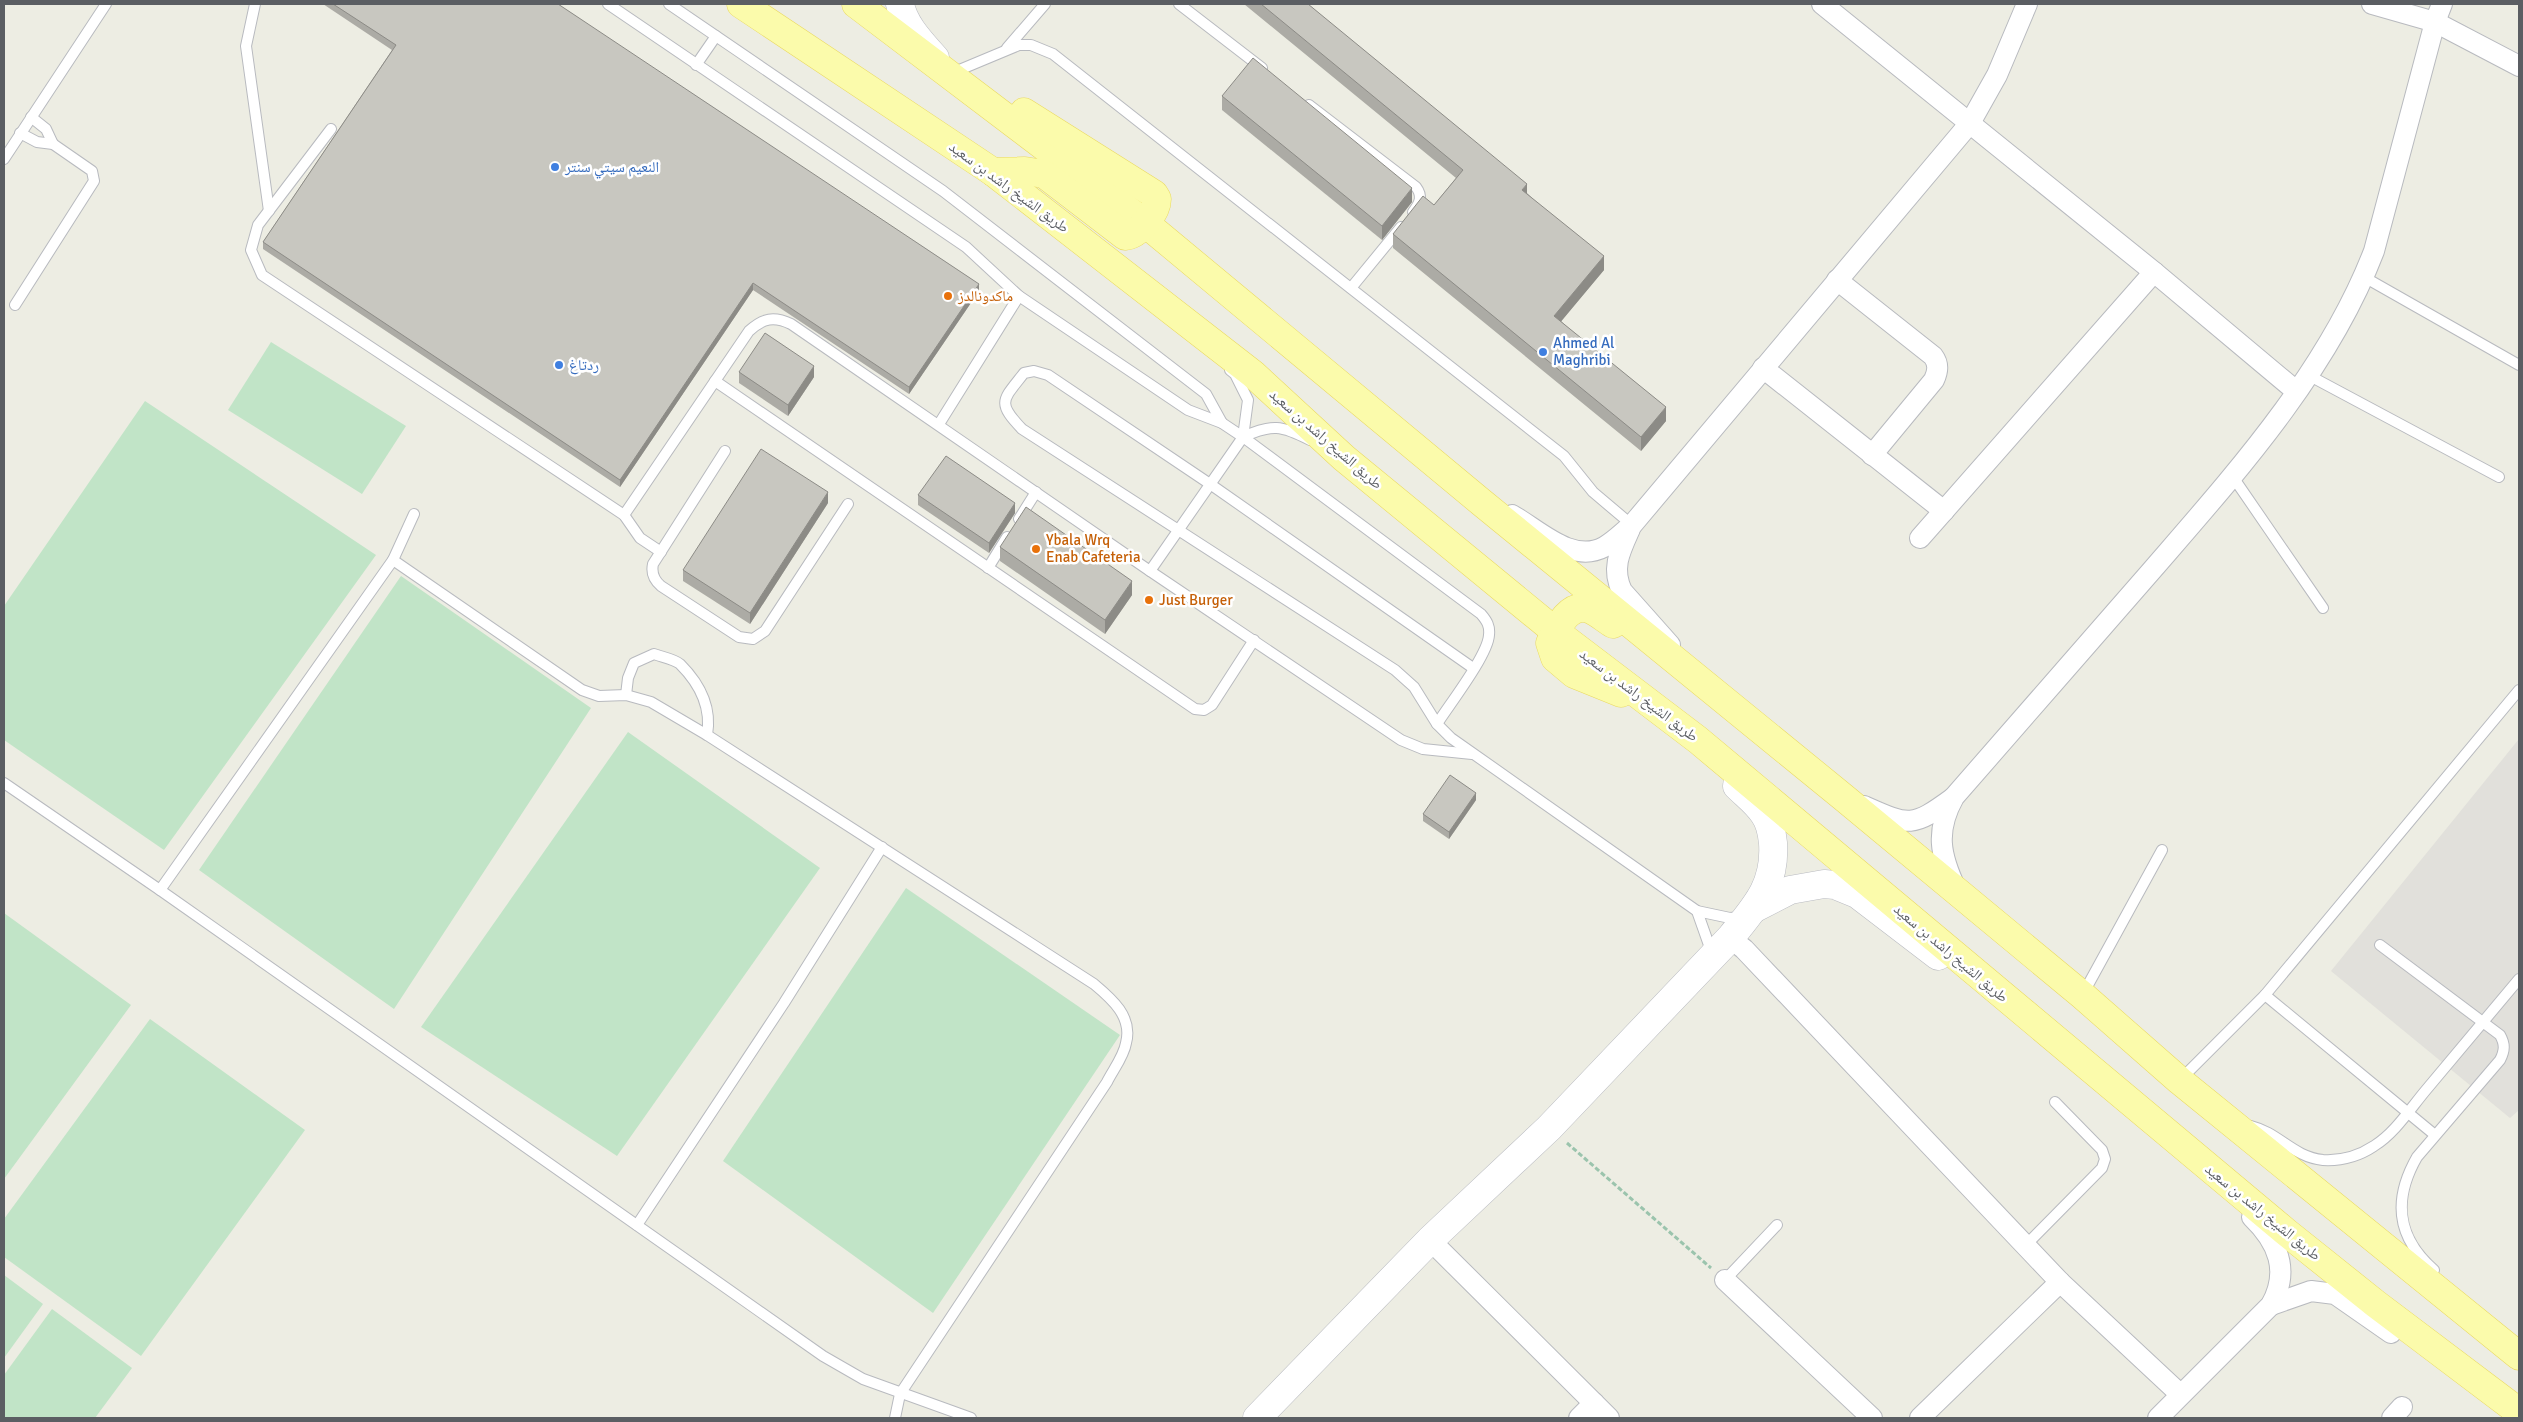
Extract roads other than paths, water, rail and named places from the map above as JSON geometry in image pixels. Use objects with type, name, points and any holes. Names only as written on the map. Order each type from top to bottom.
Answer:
[{"type":"main road","name":"طريق الشيخ راشد بن سعيد","points":[[741,4],[992,172],[1254,374],[1344,458],[1556,632],[1698,740],[2163,1130],[2376,1304],[2519,1412]]},
{"type":"main road","points":[[856,4],[1145,223],[1481,502],[1843,797],[2082,996],[2180,1081],[2510,1350]]},
{"type":"main road","points":[[992,172],[1025,171],[1044,174],[1125,236],[1136,233],[1145,223]]},
{"type":"main road","points":[[1556,632],[1562,620],[1575,610],[1588,609],[1684,668]]},
{"type":"street","points":[[900,4],[902,12],[916,36],[949,74]]},
{"type":"street","points":[[1822,4],[2154,272],[2296,391]]},
{"type":"street","points":[[1481,502],[1510,514],[1567,549],[1579,552],[1603,548],[1632,525],[1970,123],[1997,75],[2027,4]]},
{"type":"street","points":[[2372,4],[2438,13],[2519,66]]},
{"type":"street","points":[[1958,894],[1941,852],[1946,812],[1954,797],[2233,477],[2296,391],[2310,376],[2364,277],[2382,225],[2438,13]]},
{"type":"street","points":[[1920,538],[2154,272]]},
{"type":"street","points":[[1837,280],[1933,356],[1937,362],[1937,372],[1934,380],[1872,454]]},
{"type":"street","points":[[1763,368],[1944,511]]},
{"type":"street","points":[[1632,525],[1617,558],[1618,583],[1622,591],[1668,642],[1684,668]]},
{"type":"street","points":[[1257,1418],[1430,1240],[1549,1128],[1730,938],[1751,912],[1770,883],[1774,857],[1770,824],[1758,806],[1713,764],[1698,740]]},
{"type":"street","points":[[1843,797],[1898,821],[1908,822],[1923,818],[1954,797]]},
{"type":"street","points":[[1751,912],[1790,890],[1824,884],[1836,885],[1856,894],[1938,956],[1966,966]]},
{"type":"street","points":[[1730,938],[1744,949],[2060,1282],[2180,1394]]},
{"type":"street","points":[[2158,1418],[2271,1305],[2277,1293],[2280,1275],[2280,1261],[2274,1242],[2264,1228],[2163,1130]]},
{"type":"street","points":[[1430,1240],[1609,1418]]},
{"type":"street","points":[[1725,1280],[1872,1418]]},
{"type":"street","points":[[1920,1418],[2060,1282]]},
{"type":"street","points":[[2271,1305],[2311,1290],[2335,1294],[2373,1319],[2442,1371],[2519,1418]]},
{"type":"street","points":[[1579,1418],[1594,1403]]},
{"type":"lane","points":[[4,159],[106,4]]},
{"type":"lane","points":[[254,4],[246,46],[269,211]]},
{"type":"lane","points":[[608,4],[966,247],[1019,296],[1188,410],[1222,424],[1243,437],[1481,614],[1489,624],[1490,637],[1474,668],[1437,724]]},
{"type":"lane","points":[[669,4],[943,191],[1206,394],[1222,424]]},
{"type":"lane","points":[[1007,48],[1045,4]]},
{"type":"lane","points":[[1179,4],[1274,77]]},
{"type":"lane","points":[[696,65],[716,36]]},
{"type":"lane","points":[[949,74],[1007,48],[1031,45],[1053,54],[1564,456],[1592,492],[1632,525]]},
{"type":"lane","points":[[1297,96],[1416,187],[1421,196],[1417,206],[1350,288]]},
{"type":"lane","points":[[14,305],[94,182],[92,171],[54,144],[46,129],[31,117]]},
{"type":"lane","points":[[331,129],[258,225],[251,250],[262,275],[624,515],[640,538],[661,552]]},
{"type":"lane","points":[[20,133],[36,142],[54,144]]},
{"type":"lane","points":[[2364,277],[2519,365]]},
{"type":"lane","points":[[1143,289],[1235,374],[1248,400],[1243,437],[1150,571]]},
{"type":"lane","points":[[940,424],[1019,296]]},
{"type":"lane","points":[[624,515],[749,330],[758,323],[769,319],[781,319],[940,424],[1150,571],[1400,740],[1423,749],[1472,754]]},
{"type":"lane","points":[[1474,668],[1210,484],[1048,375],[1034,371],[1024,373],[1006,395],[1004,404],[1007,413],[1022,429],[1395,670],[1423,698],[1437,724],[1451,738],[1697,911],[1730,918],[1751,912]]},
{"type":"lane","points":[[2310,376],[2499,477]]},
{"type":"lane","points":[[715,381],[1195,709],[1204,710],[1212,705],[1254,640]]},
{"type":"lane","points":[[1243,437],[1263,428],[1277,427],[1303,436],[1344,458]]},
{"type":"lane","points":[[726,451],[661,552],[653,568],[657,582],[739,637],[753,638],[764,631],[848,504]]},
{"type":"lane","points":[[2233,477],[2323,608]]},
{"type":"lane","points":[[988,568],[1036,492]]},
{"type":"lane","points":[[160,890],[393,560],[414,514]]},
{"type":"lane","points":[[393,560],[582,690],[600,696],[626,695],[651,702],[707,735],[1094,984],[1115,1001],[1126,1021],[1126,1043],[1107,1082],[900,1394],[895,1418]]},
{"type":"lane","points":[[626,695],[628,678],[634,663],[654,654],[679,663],[704,696],[710,718],[707,735]]},
{"type":"lane","points":[[2180,1081],[2265,995],[2519,690]]},
{"type":"lane","points":[[4,783],[160,890],[823,1356],[863,1379],[900,1394],[971,1418]]},
{"type":"lane","points":[[637,1225],[784,1003],[882,847]]},
{"type":"lane","points":[[2082,996],[2162,850]]},
{"type":"lane","points":[[1697,911],[1709,945],[1705,963]]},
{"type":"lane","points":[[2380,945],[2500,1035],[2504,1043],[2504,1052],[2500,1060],[2417,1157],[2407,1175],[2401,1194],[2401,1214],[2406,1234],[2415,1251],[2443,1278]]},
{"type":"lane","points":[[2231,1122],[2256,1128],[2292,1150],[2306,1156],[2324,1160],[2343,1159],[2362,1153],[2376,1145],[2391,1132],[2519,979]]},
{"type":"lane","points":[[2265,995],[2435,1135]]},
{"type":"lane","points":[[2025,1246],[2102,1168],[2105,1159],[2102,1150],[2055,1102]]},
{"type":"lane","points":[[1725,1280],[1777,1226]]},
{"type":"lane","points":[[2469,1302],[2488,1320],[2510,1350]]},
{"type":"place","name":"النعيم سيتي سنتر","points":[[555,167]]},
{"type":"place","name":"ماكدونالدز","points":[[948,296]]},
{"type":"place","name":"Ahmed Al Maghribi","points":[[1543,352]]},
{"type":"place","name":"ردتاغ","points":[[559,365]]},
{"type":"place","name":"Ybala Wrq Enab Cafeteria","points":[[1036,549]]},
{"type":"place","name":"Just Burger","points":[[1149,600]]}]
